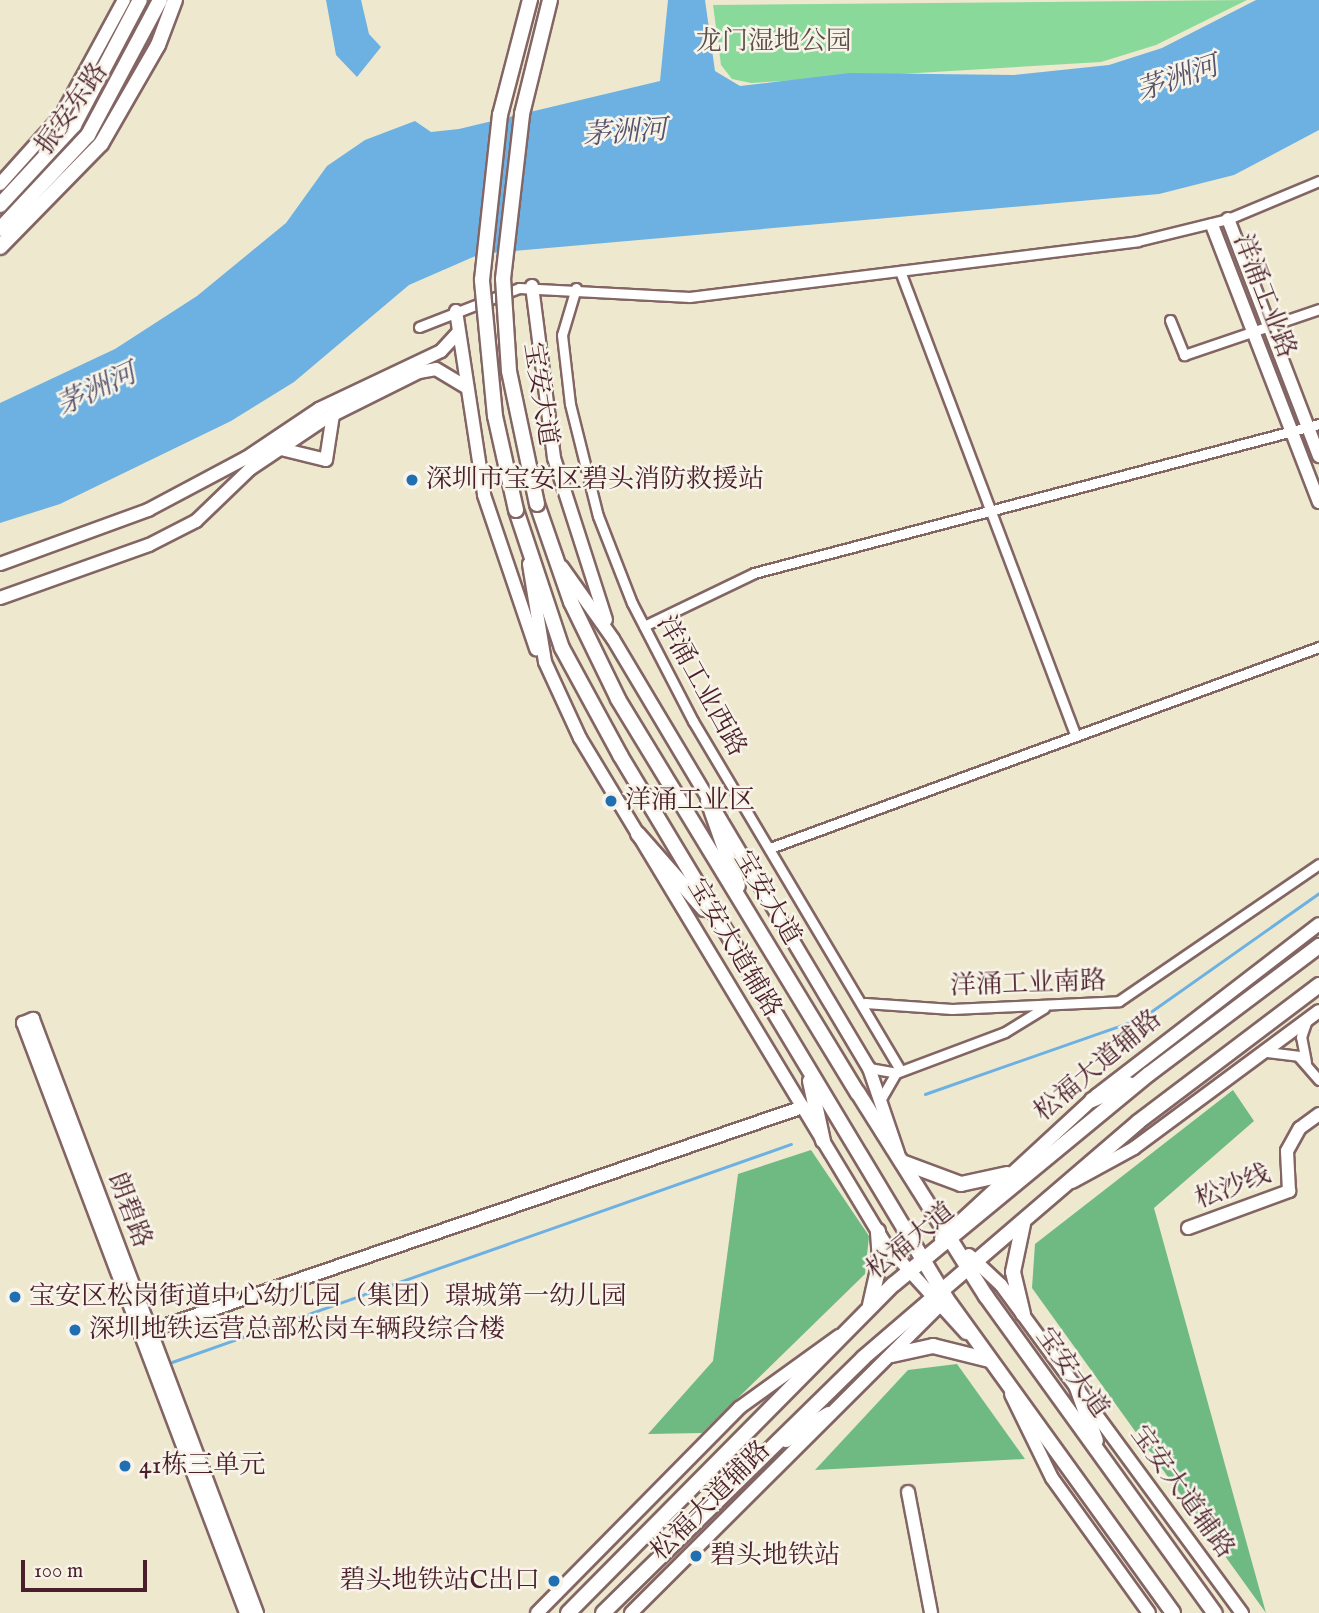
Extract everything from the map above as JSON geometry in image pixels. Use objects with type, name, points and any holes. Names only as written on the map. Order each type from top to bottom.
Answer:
[{"type":"main road","points":[[0,184],[61,116],[124,0]]},
{"type":"main road","name":"振安东路","points":[[0,205],[74,125],[140,0]]},
{"type":"main road","name":"振安东路","points":[[0,229],[88,135],[160,0]]},
{"type":"main road","points":[[0,247],[101,144],[152,57],[175,0]]},
{"type":"main road","name":"宝安大道","points":[[530,0],[502,107],[482,280],[495,416],[516,510],[524,539],[579,684],[922,1261],[939,1299],[978,1344],[1173,1613]]},
{"type":"main road","name":"宝安大道","points":[[550,0],[522,114],[503,279],[509,371],[537,505],[550,547],[618,699],[947,1237],[972,1265],[1101,1456],[1215,1613]]},
{"type":"main road","name":"洋涌工业路","points":[[1228,219],[1270,328],[1313,425],[1319,456]]},
{"type":"main road","name":"洋涌工业路","points":[[1212,225],[1319,502]]},
{"type":"main road","points":[[532,286],[542,391],[560,483],[622,652]]},
{"type":"main road","points":[[456,310],[464,386],[499,553],[550,678]]},
{"type":"main road","points":[[0,564],[109,527],[192,485],[340,398],[440,351],[458,332]]},
{"type":"main road","points":[[0,598],[149,545],[196,521],[281,449],[332,415],[419,372],[436,369],[464,386]]},
{"type":"main road","points":[[281,449],[326,460],[332,415]]},
{"type":"main road","name":"宝安大道辅路","points":[[524,539],[550,678],[638,834],[878,1231],[907,1273],[939,1299]]},
{"type":"main road","name":"宝安大道辅路","points":[[550,547],[622,652],[708,801],[869,1068],[882,1097],[900,1161]]},
{"type":"main road","points":[[708,801],[754,922]]},
{"type":"main road","points":[[638,834],[730,940]]},
{"type":"main road","name":"松福大道辅路","points":[[947,1237],[1007,1174],[1092,1100],[1319,924]]},
{"type":"main road","name":"松福大道","points":[[568,1613],[869,1309],[947,1237],[1149,1074],[1319,946]]},
{"type":"main road","points":[[603,1613],[760,1455],[939,1299],[972,1265],[1193,1078],[1319,985]]},
{"type":"main road","points":[[1063,1187],[1134,1148],[1314,1015]]},
{"type":"main road","name":"朗碧路","points":[[246,1613],[28,1021],[257,1613]]},
{"type":"main road","points":[[804,1063],[823,1141]]},
{"type":"main road","points":[[1092,1100],[1149,1074]]},
{"type":"main road","points":[[161,1327],[803,1107]]},
{"type":"main road","name":"松沙线","points":[[1188,1228],[1289,1191],[1287,1151],[1300,1128],[1319,1114]]},
{"type":"main road","points":[[900,1161],[961,1184],[1007,1174]]},
{"type":"main road","points":[[1023,1314],[1013,1272],[1025,1220]]},
{"type":"main road","points":[[869,1309],[880,1261],[878,1231]]},
{"type":"main road","name":"宝安大道辅路","points":[[972,1265],[1023,1314],[1242,1613]]},
{"type":"main road","name":"松福大道辅路","points":[[631,1613],[829,1414],[892,1355],[939,1299]]},
{"type":"main road","name":"松福大道辅路","points":[[537,1613],[739,1408],[783,1371],[845,1333]]},
{"type":"main road","points":[[892,1355],[933,1346],[991,1362]]},
{"type":"main road","points":[[1007,1384],[1052,1478],[1149,1613]]},
{"type":"main road","points":[[1076,1385],[1101,1456]]},
{"type":"main road","points":[[760,1455],[829,1414]]},
{"type":"main road","points":[[908,1492],[931,1613]]},
{"type":"street","points":[[419,327],[456,310],[532,286],[690,297],[1138,241],[1212,225],[1319,181]]},
{"type":"street","points":[[900,271],[1076,736]]},
{"type":"street","name":"洋涌工业西路","points":[[576,288],[562,335],[570,404],[598,516],[644,626],[771,848],[865,1003],[899,1072]]},
{"type":"street","points":[[1170,320],[1184,355],[1254,334],[1319,309]]},
{"type":"street","points":[[644,626],[746,575],[1313,425]]},
{"type":"street","points":[[771,848],[1319,647]]},
{"type":"street","name":"洋涌工业南路","points":[[865,1003],[1046,1007],[1127,998],[1319,864]]},
{"type":"street","points":[[869,1068],[899,1072],[1005,1032],[1046,1007]]},
{"type":"street","points":[[1314,1015],[1301,1037],[1306,1062],[1319,1080]]},
{"type":"street","points":[[1257,1056],[1282,1050],[1306,1062]]},
{"type":"street","points":[[882,1097],[899,1072]]},
{"type":"green space","name":"龙门湿地公园","points":[[1247,0],[1156,45],[1101,62],[751,83],[732,79],[721,65],[713,5]]},
{"type":"green space","points":[[1233,1090],[1254,1121],[1154,1208],[1266,1613],[1032,1288],[1035,1244]]},
{"type":"green space","points":[[811,1150],[869,1236],[865,1274],[702,1433],[648,1434],[713,1361],[738,1174]]},
{"type":"green space","points":[[957,1364],[1025,1459],[815,1470],[908,1370]]},
{"type":"water","points":[[326,0],[361,0],[369,34],[381,47],[357,77],[336,55]]},
{"type":"water","name":"茅洲河","points":[[668,0],[705,0],[715,71],[740,86],[850,73],[1014,75],[1109,65],[1162,48],[1256,0],[1319,0],[1319,130],[1234,175],[1159,194],[480,254],[409,285],[294,382],[231,421],[60,504],[0,523],[0,403],[115,349],[197,296],[286,223],[327,166],[365,140],[415,121],[431,132],[459,129],[660,81]]},
{"type":"waterway","points":[[925,1094],[1142,1018],[1319,893]]},
{"type":"waterway","points":[[172,1362],[791,1144]]},
{"type":"place","name":"深圳市宝安区碧头消防救援站","points":[[412,480]]},
{"type":"place","name":"洋涌工业区","points":[[611,801]]},
{"type":"place","name":"宝安区松岗街道中心幼儿园（集团）璟城第一幼儿园","points":[[15,1297]]},
{"type":"place","name":"深圳地铁运营总部松岗车辆段综合楼","points":[[75,1330]]},
{"type":"place","name":"41栋三单元","points":[[125,1466]]},
{"type":"place","name":"碧头地铁站","points":[[696,1556]]},
{"type":"place","name":"碧头地铁站C出口","points":[[554,1581]]}]
